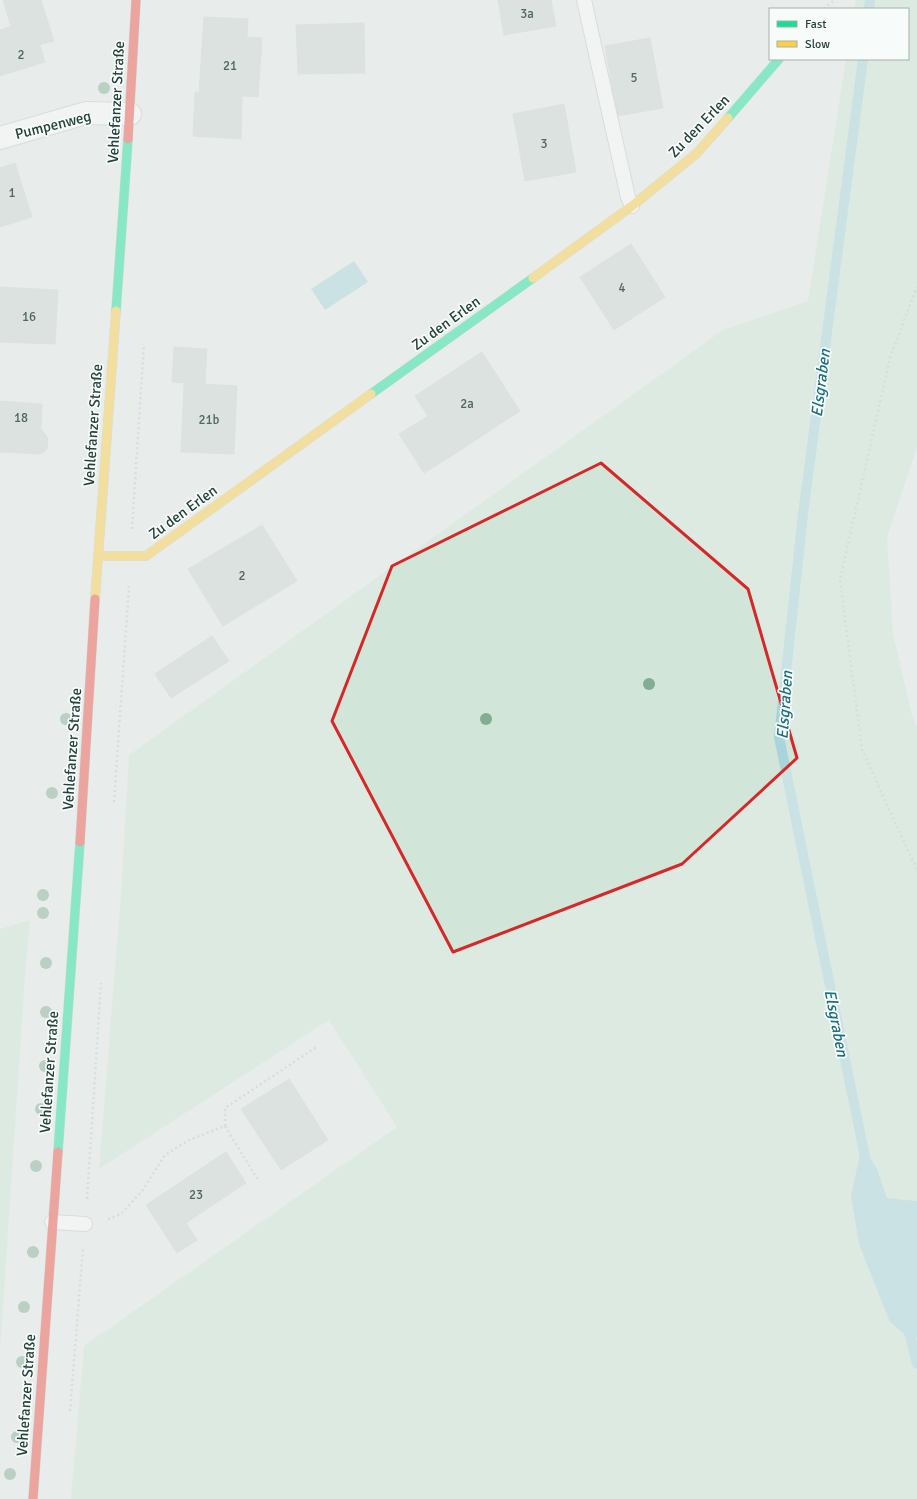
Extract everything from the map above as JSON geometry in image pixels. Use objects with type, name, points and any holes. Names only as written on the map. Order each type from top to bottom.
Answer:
[{"type":"street","name":"Vehlefanzer Straße","points":[[33,1499],[79,863],[98,556],[130,114],[136,0]]},
{"type":"street","name":"Zu den Erlen","points":[[98,556],[138,558],[146,556],[632,206],[697,153],[778,60]]},
{"type":"street","name":"Pumpenweg","points":[[0,138],[86,113],[130,114]]},
{"type":"lane","points":[[584,0],[626,190],[632,206]]},
{"type":"lane","points":[[52,1222],[85,1224]]},
{"type":"path","points":[[825,8],[834,0]]},
{"type":"path","points":[[917,286],[890,358],[840,580],[862,750],[917,870]]},
{"type":"path","points":[[258,1180],[225,1126],[225,1108],[318,1046]]},
{"type":"path","points":[[85,1224],[95,1224],[121,1214],[142,1191],[165,1155],[189,1140],[225,1126]]},
{"type":"highlighted area","points":[[601,463],[748,589],[797,758],[682,864],[453,952],[332,721],[392,566]]},
{"type":"green space","points":[[856,0],[917,0],[917,447],[887,537],[893,634],[912,715],[917,727],[917,1201],[887,1198],[877,1169],[911,1340],[917,1337],[917,1499],[71,1499],[84,1346],[397,1127],[329,1020],[99,1169],[121,894],[129,755],[723,330],[808,301],[846,60],[909,60],[909,8],[854,8]]},
{"type":"green space","points":[[30,920],[25,975],[0,1352],[0,929]]},
{"type":"water","points":[[354,261],[368,282],[325,310],[311,289]]},
{"type":"water","points":[[862,1144],[877,1169],[887,1198],[917,1201],[917,1337],[912,1340],[890,1322],[859,1244],[851,1196]]},
{"type":"building","points":[[3,0],[41,0],[54,41],[40,45],[32,20],[11,27]]},
{"type":"building","points":[[498,0],[551,0],[556,26],[504,35]]},
{"type":"building","points":[[204,17],[248,19],[247,37],[262,38],[258,97],[199,93]]},
{"type":"building","points":[[32,20],[45,62],[0,76],[0,30]]},
{"type":"building","points":[[364,23],[365,73],[298,74],[296,25]]},
{"type":"building","points":[[650,38],[663,108],[617,116],[605,46]]},
{"type":"building","points":[[195,92],[242,96],[241,139],[193,136]]},
{"type":"building","points":[[564,104],[576,172],[525,181],[513,114]]},
{"type":"building","points":[[15,163],[32,217],[0,227],[0,168]]},
{"type":"building","points":[[631,244],[665,297],[614,330],[580,277]]},
{"type":"building","points":[[0,287],[58,290],[55,344],[0,342]]},
{"type":"building","points":[[174,347],[207,349],[205,384],[172,382]]},
{"type":"building","points":[[482,352],[520,411],[453,455],[415,396]]},
{"type":"building","points":[[184,383],[237,386],[234,454],[181,452]]},
{"type":"building","points":[[0,401],[42,404],[41,429],[48,438],[47,449],[44,452],[39,454],[0,452]]},
{"type":"building","points":[[428,416],[453,455],[424,473],[399,434]]},
{"type":"building","points":[[262,525],[297,581],[223,626],[188,569]]},
{"type":"building","points":[[212,636],[229,661],[171,698],[155,674]]},
{"type":"building","points":[[289,1079],[328,1140],[281,1170],[241,1109]]},
{"type":"building","points":[[226,1152],[246,1183],[186,1223],[197,1240],[177,1253],[146,1205]]},
{"type":"waterway","name":"Elsgraben","points":[[869,8],[870,0]]},
{"type":"waterway","name":"Elsgraben","points":[[863,60],[803,514],[779,737],[865,1157]]},
{"type":"waterway","name":"Elsgraben","points":[[908,1328],[917,1364]]},
{"type":"traffic: fast","points":[[728,118],[778,60]]},
{"type":"traffic: fast","points":[[116,311],[128,139]]},
{"type":"traffic: fast","points":[[371,394],[533,278]]},
{"type":"traffic: fast","points":[[58,1152],[80,842]]},
{"type":"traffic: slow","points":[[533,278],[632,206],[697,153],[728,118]]},
{"type":"traffic: slow","points":[[95,599],[116,311]]},
{"type":"traffic: slow","points":[[98,556],[146,556],[371,394]]},
{"type":"traffic: jam","points":[[128,139],[136,0]]},
{"type":"traffic: jam","points":[[80,842],[95,599]]},
{"type":"traffic: jam","points":[[33,1499],[58,1152]]}]
